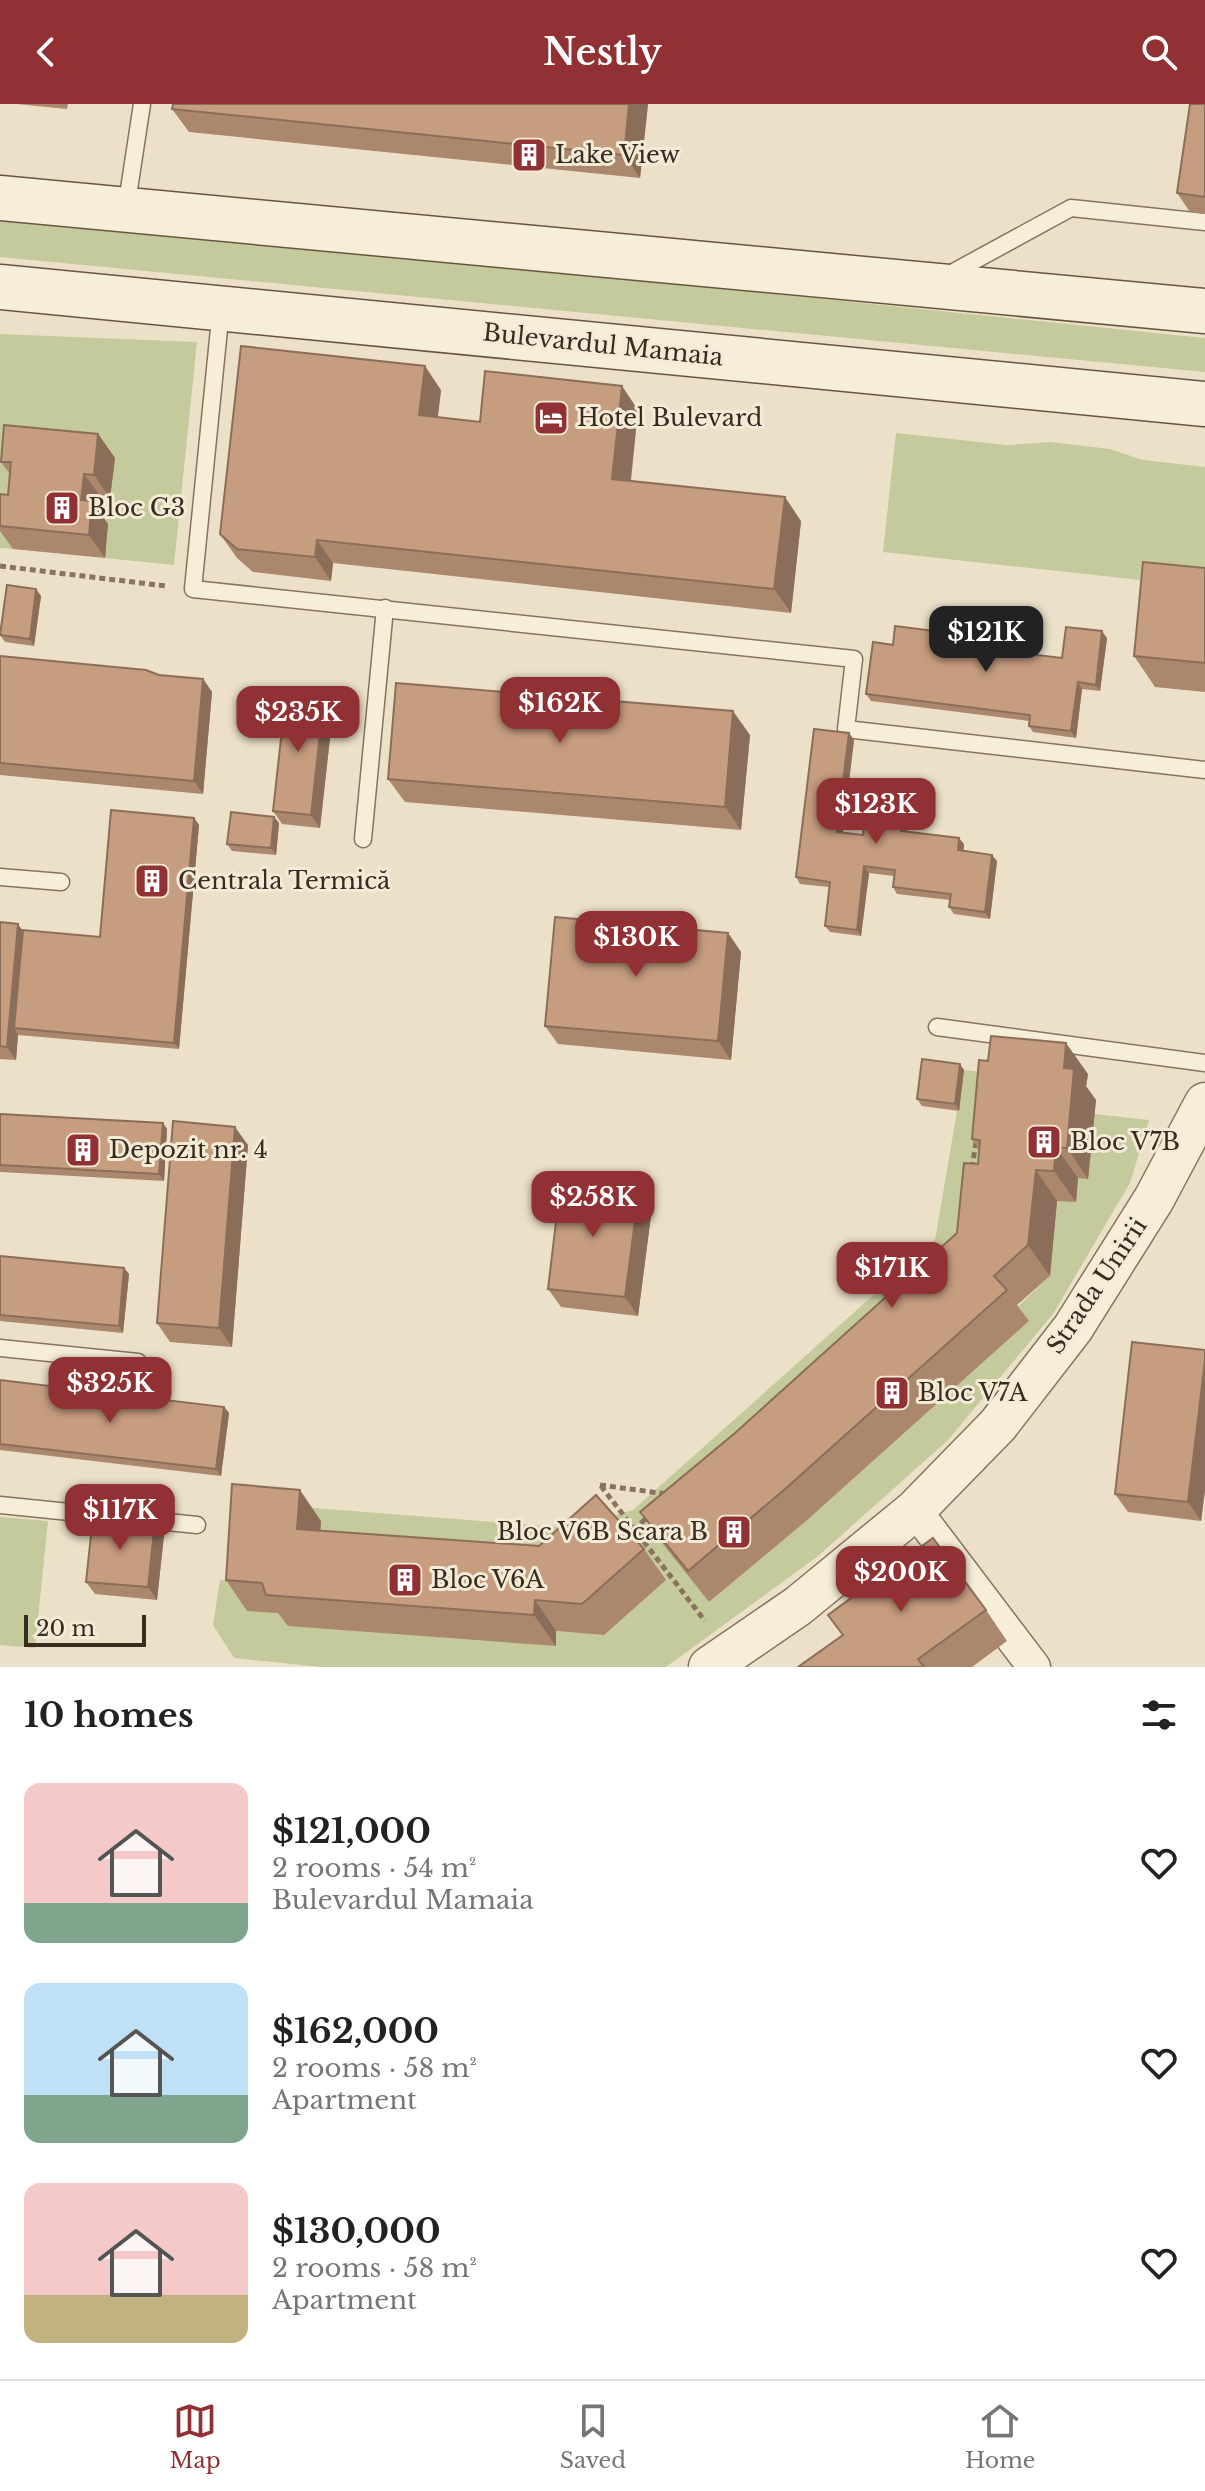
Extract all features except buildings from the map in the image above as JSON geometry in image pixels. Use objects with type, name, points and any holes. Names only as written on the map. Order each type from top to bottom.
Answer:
[{"type":"main road","points":[[0,198],[1205,311]]},
{"type":"main road","name":"Bulevardul Mamaia","points":[[0,287],[1205,404]]},
{"type":"street","name":"Strada Unirii","points":[[720,1660],[798,1606],[915,1510],[998,1425],[1073,1328],[1154,1199],[1205,1103]]},
{"type":"street","points":[[915,1510],[1034,1667]]},
{"type":"lane","points":[[126,211],[142,104]]},
{"type":"lane","points":[[932,284],[1071,208],[1205,222]]},
{"type":"lane","points":[[221,308],[193,589],[854,659],[846,729],[1205,770]]},
{"type":"lane","points":[[363,839],[385,608]]},
{"type":"lane","points":[[0,877],[61,882]]},
{"type":"lane","points":[[937,1027],[1205,1063]]},
{"type":"lane","points":[[0,1348],[138,1362]]},
{"type":"lane","points":[[0,1505],[197,1525]]},
{"type":"path","points":[[0,566],[193,589]]},
{"type":"path","points":[[971,1176],[979,1129]]},
{"type":"path","points":[[664,1503],[674,1495],[600,1485],[720,1660]]},
{"type":"path","points":[[633,1530],[654,1512]]},
{"type":"green space","points":[[0,215],[1205,338],[1205,372],[0,257]]},
{"type":"green space","points":[[0,334],[197,342],[174,565],[105,558],[108,525],[98,523],[101,497],[110,498],[114,458],[16,518],[13,549],[0,548]]},
{"type":"green space","points":[[896,433],[1007,445],[1050,442],[1110,449],[1143,460],[1205,467],[1205,587],[883,552]]},
{"type":"green space","points":[[964,1070],[1012,1075],[979,1264],[662,1543],[709,1602],[1050,1276],[1057,1201],[1078,1178],[1095,1114],[1149,1120],[1130,1183],[1053,1314],[948,1440],[817,1557],[666,1667],[321,1667],[234,1658],[213,1625],[220,1580],[249,1583],[283,1613],[555,1646],[556,1631],[604,1635],[561,1577],[318,1560],[254,1515],[289,1488],[288,1506],[572,1528],[633,1510],[935,1240]]},
{"type":"green space","points":[[0,1517],[48,1521],[35,1648],[0,1645]]},
{"type":"place","name":"Lake View","points":[[529,155]]},
{"type":"place","name":"Hotel Bulevard","points":[[551,418]]},
{"type":"place","name":"Bloc G3","points":[[62,508]]},
{"type":"place","name":"Centrala Termică","points":[[152,881]]},
{"type":"place","name":"Bloc V7B","points":[[1044,1142]]},
{"type":"place","name":"Depozit nr. 4","points":[[83,1150]]},
{"type":"place","name":"Bloc V7A","points":[[892,1393]]},
{"type":"place","name":"Bloc V6B Scara B","points":[[734,1532]]},
{"type":"place","name":"Bloc V6A","points":[[405,1580]]}]
